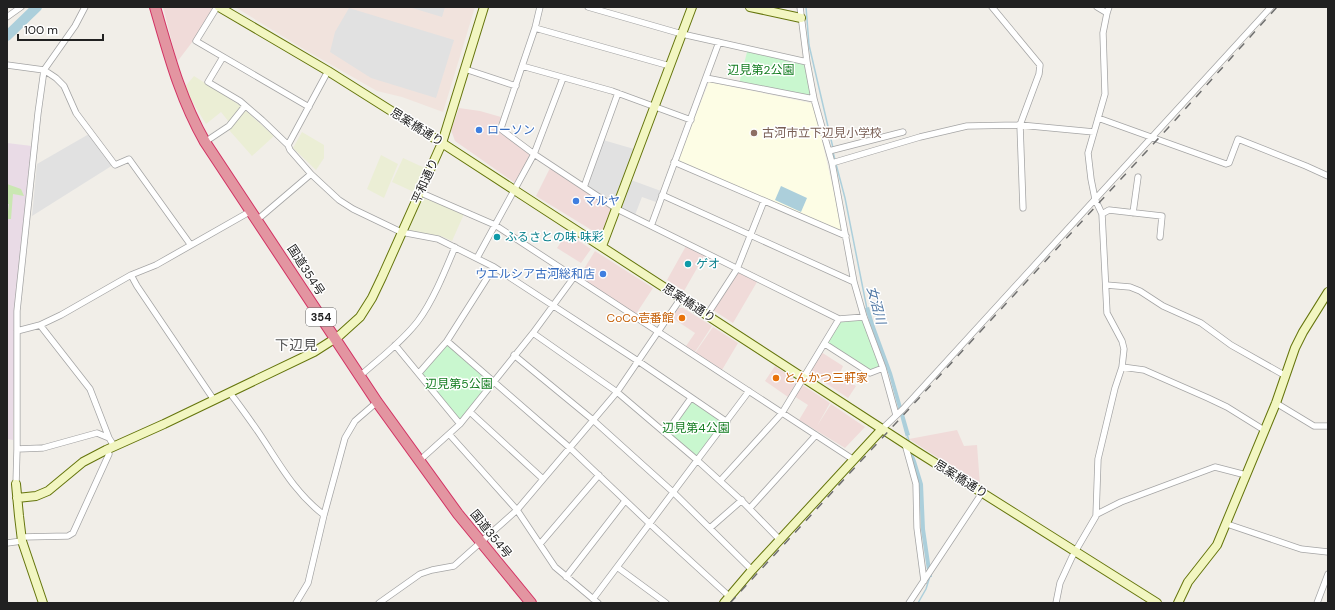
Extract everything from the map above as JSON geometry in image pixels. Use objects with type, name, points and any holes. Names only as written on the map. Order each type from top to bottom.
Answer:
[{"type":"highway","name":"国道354号","points":[[155,7],[180,88],[193,119],[205,142],[377,402],[458,514],[531,603]]},
{"type":"street","points":[[43,603],[22,539],[17,498],[17,311],[38,112],[44,70],[75,26],[84,7]]},
{"type":"street","points":[[218,7],[196,41],[309,107]]},
{"type":"street","name":"思案橋通り","points":[[218,7],[328,71],[442,143],[916,451],[1157,603]]},
{"type":"street","name":"平和通り","points":[[17,498],[36,496],[48,491],[83,462],[314,352],[335,338],[360,316],[382,277],[442,143],[484,7]]},
{"type":"street","points":[[540,7],[535,28],[501,128],[502,130],[534,154],[617,209],[839,319],[864,317]]},
{"type":"street","points":[[588,7],[682,34],[808,62]]},
{"type":"street","points":[[602,246],[692,7]]},
{"type":"street","points":[[750,7],[801,18]]},
{"type":"street","points":[[800,7],[814,99],[832,163],[854,282],[864,317],[899,412]]},
{"type":"street","points":[[992,7],[1040,65],[1039,74],[1020,126],[1023,208]]},
{"type":"street","points":[[1056,603],[1060,583],[1075,551],[1096,514],[1098,459],[1115,388],[1122,367],[1124,349],[1122,341],[1107,313],[1102,214],[1095,199],[1088,153],[1105,94],[1102,33],[1108,10],[1097,7]]},
{"type":"street","points":[[447,341],[570,448],[727,600],[752,570],[1152,138],[1271,7]]},
{"type":"street","points":[[7,17],[21,8]]},
{"type":"street","points":[[535,28],[670,66]]},
{"type":"street","points":[[651,226],[719,42]]},
{"type":"street","points":[[223,57],[208,82],[245,106],[262,120],[288,145],[290,150],[311,174],[339,200],[401,232],[438,239],[494,267],[638,361],[727,422]]},
{"type":"street","points":[[7,66],[44,70],[56,78],[64,86],[76,113],[115,165],[129,158],[190,244]]},
{"type":"street","points":[[522,66],[618,94],[691,120]]},
{"type":"street","points":[[465,68],[516,86]]},
{"type":"street","points":[[288,145],[328,71]]},
{"type":"street","points":[[477,258],[534,154],[563,78]]},
{"type":"street","points":[[706,78],[814,99]]},
{"type":"street","points":[[584,187],[618,94]]},
{"type":"street","points":[[205,142],[229,126],[245,106]]},
{"type":"street","points":[[1098,118],[1226,164],[1229,163],[1238,139],[1328,176]]},
{"type":"street","points":[[832,163],[920,137],[967,126],[1020,126],[1094,132]]},
{"type":"street","points":[[829,151],[903,132]]},
{"type":"street","points":[[874,140],[876,150]]},
{"type":"street","points":[[674,162],[846,236]]},
{"type":"street","points":[[257,220],[311,174]]},
{"type":"street","points":[[1133,213],[1138,177]]},
{"type":"street","points":[[420,192],[495,225],[854,460]]},
{"type":"street","points":[[662,195],[854,282]]},
{"type":"street","points":[[707,315],[737,269],[764,200]]},
{"type":"street","points":[[17,331],[40,325],[61,315],[131,276],[156,265],[251,210]]},
{"type":"street","points":[[1102,214],[1109,210],[1162,216],[1160,237]]},
{"type":"street","points":[[360,376],[395,345],[418,321],[439,285],[455,247]]},
{"type":"street","points":[[419,373],[447,341],[494,267]]},
{"type":"street","points":[[131,276],[214,400]]},
{"type":"street","points":[[419,461],[460,424],[533,333],[574,277]]},
{"type":"street","points":[[1106,284],[1130,287],[1140,291],[1163,306],[1201,323],[1231,345],[1286,376]]},
{"type":"street","points":[[1178,603],[1188,582],[1217,546],[1276,403],[1303,332],[1328,292]]},
{"type":"street","points":[[379,603],[420,574],[454,566],[517,510],[617,392],[681,298]]},
{"type":"street","points":[[720,481],[782,413],[839,319]]},
{"type":"street","points":[[7,543],[22,539],[68,536],[73,533],[109,454],[110,448],[109,438],[90,389],[40,325]]},
{"type":"street","points":[[533,333],[617,392],[666,433],[742,500],[780,540]]},
{"type":"street","points":[[825,344],[870,373],[884,368]]},
{"type":"street","points":[[395,345],[460,424]]},
{"type":"street","points":[[514,355],[593,420],[674,493],[752,570]]},
{"type":"street","points":[[1122,367],[1144,370],[1227,406],[1264,430]]},
{"type":"street","points":[[592,599],[674,493],[749,391]]},
{"type":"street","points":[[230,393],[293,485],[324,515]]},
{"type":"street","points":[[666,433],[691,398]]},
{"type":"street","points":[[296,603],[308,583],[324,515],[345,438],[355,421],[377,402]]},
{"type":"street","points":[[1276,403],[1314,426],[1328,426]]},
{"type":"street","points":[[470,412],[543,479]]},
{"type":"street","points":[[17,449],[42,448],[98,433],[109,438]]},
{"type":"street","points":[[449,434],[517,510],[555,567],[598,603]]},
{"type":"street","points":[[750,508],[816,435]]},
{"type":"street","points":[[906,444],[916,484],[916,528],[926,579]]},
{"type":"street","points":[[1096,514],[1121,502],[1215,467],[1246,475]]},
{"type":"street","points":[[540,544],[599,475]]},
{"type":"street","points":[[909,603],[982,493]]},
{"type":"street","points":[[710,528],[742,500]]},
{"type":"street","points":[[566,577],[626,501]]},
{"type":"street","points":[[1227,524],[1301,549],[1328,552]]},
{"type":"street","points":[[618,567],[666,603]]},
{"type":"street","points":[[1317,603],[1328,574]]},
{"type":"shaded area","points":[[163,7],[213,8],[193,41],[177,62]]},
{"type":"shaded area","points":[[235,7],[475,7],[443,112],[402,97],[377,91]]},
{"type":"shaded area","points":[[409,7],[445,7],[442,17]]},
{"type":"shaded area","points":[[349,8],[454,40],[436,98],[371,78],[330,52],[335,32]]},
{"type":"shaded area","points":[[194,76],[241,106],[229,122],[221,112],[206,124],[184,88]]},
{"type":"shaded area","name":"古河市立下辺見小学校","points":[[709,82],[811,103],[814,106],[842,228],[840,230],[679,162],[678,159]]},
{"type":"shaded area","points":[[459,108],[480,111],[501,117],[496,130],[529,152],[530,156],[515,183],[455,141],[451,130]]},
{"type":"shaded area","points":[[246,111],[274,136],[252,156],[229,130],[243,112]]},
{"type":"shaded area","points":[[302,132],[324,145],[324,158],[316,170],[293,148]]},
{"type":"shaded area","points":[[89,134],[113,165],[32,216],[37,164]]},
{"type":"shaded area","points":[[603,140],[634,149],[615,204],[587,185]]},
{"type":"shaded area","points":[[7,143],[32,146],[15,310],[13,440],[7,439]]},
{"type":"shaded area","points":[[381,155],[398,164],[384,198],[367,189]]},
{"type":"shaded area","points":[[403,158],[427,169],[416,193],[392,182]]},
{"type":"shaded area","points":[[550,168],[612,209],[602,234],[598,234],[536,196]]},
{"type":"shaded area","points":[[631,180],[661,191],[656,202],[642,197],[635,215],[621,208]]},
{"type":"shaded area","points":[[421,197],[464,214],[452,241],[441,236],[410,231],[408,226]]},
{"type":"shaded area","points":[[567,233],[591,249],[581,263],[557,248]]},
{"type":"shaded area","points":[[686,246],[704,256],[684,291],[667,280]]},
{"type":"shaded area","points":[[595,251],[653,288],[636,314],[579,277]]},
{"type":"shaded area","points":[[738,272],[757,282],[733,323],[713,310]]},
{"type":"shaded area","points":[[678,308],[683,308],[712,326],[695,352],[686,346],[695,333],[671,317]]},
{"type":"shaded area","points":[[713,327],[738,343],[722,370],[695,353]]},
{"type":"shaded area","points":[[821,352],[843,366],[839,375],[856,386],[848,398],[809,372]]},
{"type":"shaded area","points":[[775,366],[797,381],[788,397],[765,381]]},
{"type":"shaded area","points":[[801,384],[830,403],[817,426],[831,404],[865,427],[845,448],[799,420],[808,405],[794,396]]},
{"type":"shaded area","points":[[957,430],[964,446],[977,445],[980,485],[909,439]]},
{"type":"shaded area","points":[[487,517],[494,526],[486,532],[478,524]]},
{"type":"green space","name":"辺見第2公園","points":[[748,48],[807,62],[814,99],[739,84]]},
{"type":"green space","points":[[7,184],[21,189],[24,196],[13,194],[11,219],[7,219],[9,204],[7,204]]},
{"type":"green space","points":[[864,317],[883,368],[870,373],[825,344],[839,319]]},
{"type":"green space","name":"辺見第5公園","points":[[447,341],[494,381],[460,424],[419,373]]},
{"type":"green space","name":"辺見第4公園","points":[[691,398],[727,422],[698,461],[666,433]]},
{"type":"water","points":[[781,186],[807,198],[801,212],[775,200]]},
{"type":"water","points":[[869,307],[892,373],[910,435],[906,436],[923,484],[925,529],[932,577],[928,577],[921,530],[919,485],[889,375],[865,308]]},
{"type":"waterway","points":[[7,36],[37,7]]},
{"type":"waterway","name":"女沼川","points":[[806,7],[809,45],[833,148]]},
{"type":"waterway","name":"女沼川","points":[[833,152],[835,160]]},
{"type":"waterway","name":"女沼川","points":[[836,164],[845,198],[867,309]]},
{"type":"waterway","name":"女沼川","points":[[907,434],[910,444]]},
{"type":"waterway","name":"女沼川","points":[[918,603],[926,589],[930,576]]},
{"type":"railway","points":[[730,603],[1168,128],[1277,7]]},
{"type":"place","name":"ローソン","points":[[479,130]]},
{"type":"place","name":"古河市立下辺見小学校","points":[[754,133]]},
{"type":"place","name":"マルヤ","points":[[576,201]]},
{"type":"place","name":"ふるさとの味 味彩","points":[[497,237]]},
{"type":"place","name":"ゲオ","points":[[688,264]]},
{"type":"place","name":"ウエルシア古河総和店","points":[[603,274]]},
{"type":"place","name":"CoCo壱番館","points":[[682,318]]},
{"type":"place","name":"とんかつ三軒家","points":[[776,378]]},
{"type":"district","name":"下辺見","points":[[296,345]]}]
